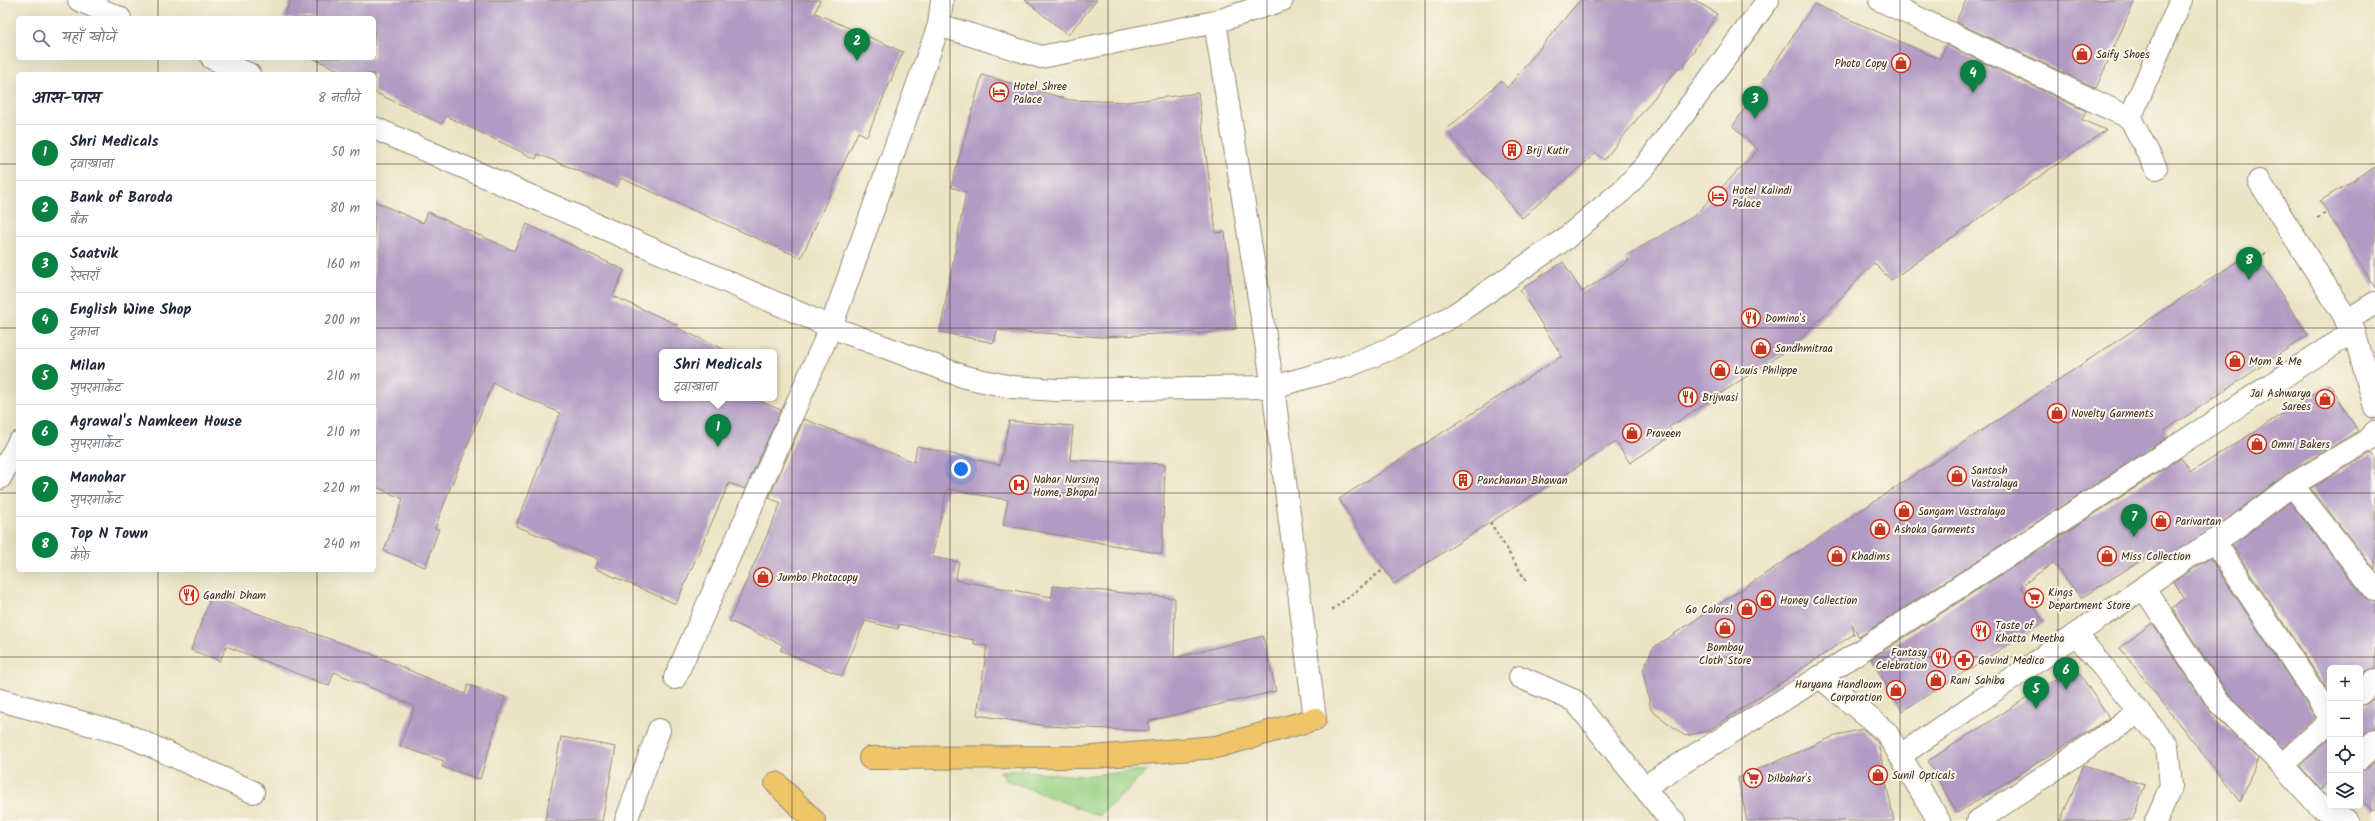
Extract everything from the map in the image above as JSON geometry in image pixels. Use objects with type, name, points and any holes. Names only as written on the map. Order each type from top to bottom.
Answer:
[{"type":"main road","points":[[870,758],[1093,758],[1216,748],[1315,719]]},
{"type":"main road","points":[[776,783],[814,821]]},
{"type":"street","points":[[79,0],[115,16]]},
{"type":"street","points":[[675,678],[831,327],[939,25],[942,0]]},
{"type":"street","points":[[939,25],[1041,56],[1215,22],[1282,0]]},
{"type":"street","points":[[376,129],[831,327],[965,377],[1012,387],[1056,390],[1273,387],[1348,366],[1399,345],[1454,315],[1565,239],[1624,189],[1646,165],[1768,0]]},
{"type":"street","points":[[1880,0],[2130,118],[2156,168]]},
{"type":"street","points":[[2130,118],[2181,0]]},
{"type":"street","points":[[1215,22],[1273,387],[1315,719]]},
{"type":"street","points":[[217,60],[244,72]]},
{"type":"street","points":[[2259,181],[2350,326],[2375,407]]},
{"type":"street","points":[[1644,787],[1820,677],[2350,326],[2375,303]]},
{"type":"street","points":[[1901,755],[2076,634],[2231,531],[2292,485],[2366,441],[2375,432]]},
{"type":"street","points":[[0,478],[16,447]]},
{"type":"street","points":[[2292,485],[2375,590]]},
{"type":"street","points":[[2214,542],[2327,712]]},
{"type":"street","points":[[2144,588],[2219,703],[2282,765],[2325,801],[2346,821]]},
{"type":"street","points":[[2076,634],[2138,713],[2167,746],[2171,786],[2156,821]]},
{"type":"street","points":[[1520,677],[1575,701],[1666,815],[1674,821]]},
{"type":"street","points":[[1820,677],[1886,732],[1939,821]]},
{"type":"street","points":[[2363,691],[2375,680]]},
{"type":"street","points":[[0,700],[125,734],[253,792]]},
{"type":"street","points":[[1978,821],[2138,713]]},
{"type":"street","points":[[2282,765],[2327,724]]},
{"type":"street","points":[[626,821],[659,730]]},
{"type":"street","points":[[2363,755],[2375,741]]},
{"type":"path","points":[[1490,522],[1526,580]]},
{"type":"path","points":[[1332,610],[1384,569]]},
{"type":"green space","points":[[1015,770],[1078,776],[1149,770],[1099,816],[1006,780],[1000,771]]},
{"type":"building","points":[[291,0],[820,0],[815,13],[903,52],[867,136],[858,132],[801,258],[621,178],[617,187],[538,154],[536,159],[446,116],[442,124],[376,93],[376,72],[344,72],[316,60],[376,60],[376,16],[284,16]]},
{"type":"building","points":[[1025,0],[1097,0],[1068,35]]},
{"type":"building","points":[[1580,0],[1695,0],[1717,14],[1682,69],[1679,67],[1604,160],[1596,153],[1522,218],[1446,130],[1501,81],[1507,88]]},
{"type":"building","points":[[1966,0],[2135,0],[2096,88],[1956,22]]},
{"type":"building","points":[[1814,4],[1940,59],[1946,45],[2086,111],[2082,120],[2106,130],[1891,280],[1874,263],[1795,345],[1669,427],[1674,434],[1630,463],[1616,442],[1394,584],[1339,499],[1562,356],[1520,290],[1563,262],[1582,292],[1629,261],[1626,256],[1694,216],[1758,150],[1733,126]]},
{"type":"building","points":[[982,75],[1070,100],[1127,102],[1198,93],[1216,233],[1225,232],[1236,329],[1195,334],[1195,332],[1103,337],[997,330],[994,343],[940,332],[966,192],[951,187]]},
{"type":"building","points":[[2375,167],[2375,288],[2320,201]]},
{"type":"building","points":[[376,202],[423,223],[428,212],[514,251],[527,224],[624,270],[613,296],[678,325],[677,328],[723,349],[659,349],[659,401],[762,401],[781,410],[745,489],[729,483],[676,604],[594,568],[598,559],[516,526],[560,413],[493,383],[435,528],[439,529],[425,567],[384,551],[403,499],[376,487]]},
{"type":"building","points":[[2253,251],[2308,335],[2164,431],[2168,437],[1859,637],[1852,624],[1854,634],[1708,731],[1685,736],[1651,710],[1643,670],[1653,648]]},
{"type":"building","points":[[2329,384],[2358,431],[2286,474],[2224,521],[2159,562],[2153,553],[2081,598],[2053,563],[2021,586],[2044,622],[1902,711],[1871,659],[2181,458],[2191,472]]},
{"type":"building","points":[[804,419],[914,462],[917,446],[1000,465],[1009,421],[1073,426],[1070,460],[1165,464],[1162,554],[1003,525],[1008,500],[947,489],[932,557],[959,562],[955,580],[1052,597],[1053,586],[1175,598],[1174,658],[1263,636],[1276,691],[1149,721],[1149,731],[1047,726],[977,715],[987,646],[974,644],[974,640],[899,624],[898,629],[865,621],[842,676],[780,650],[783,645],[729,621],[781,503],[769,498]]},
{"type":"building","points":[[2371,453],[2375,459],[2375,570],[2311,488]]},
{"type":"building","points":[[2290,502],[2365,598],[2375,602],[2375,668],[2363,674],[2363,665],[2327,665],[2327,689],[2232,545]]},
{"type":"building","points":[[2210,558],[2315,717],[2282,748],[2229,695],[2172,608],[2184,598],[2174,582]]},
{"type":"building","points":[[211,597],[369,653],[465,694],[468,685],[505,697],[480,779],[442,767],[444,761],[400,746],[414,706],[334,672],[329,686],[226,646],[220,661],[191,650]]},
{"type":"building","points":[[2152,623],[2209,710],[2258,758],[2240,802],[2120,648]]},
{"type":"building","points":[[2075,667],[2109,718],[1957,813],[1928,761]]},
{"type":"building","points":[[2375,697],[2375,729],[2363,736],[2363,705]]},
{"type":"building","points":[[1863,729],[1878,743],[1894,821],[1747,821],[1738,778],[1837,735]]},
{"type":"building","points":[[561,737],[616,747],[602,821],[545,821]]},
{"type":"building","points":[[2327,741],[2327,783],[2321,790],[2300,766]]},
{"type":"building","points":[[2375,761],[2375,811],[2363,803],[2363,770],[2369,767]]},
{"type":"building","points":[[2084,765],[2145,785],[2132,821],[2060,821]]},
{"type":"place","name":"Saify Shoes","points":[[2082,54]]},
{"type":"place","name":"Bank of Baroda","points":[[857,61]]},
{"type":"place","name":"Photo Copy","points":[[1901,63]]},
{"type":"place","name":"Hotel Shree Palace","points":[[999,92]]},
{"type":"place","name":"English Wine Shop","points":[[1973,93]]},
{"type":"place","name":"Saatvik","points":[[1755,119]]},
{"type":"place","name":"Brij Kutir","points":[[1512,150]]},
{"type":"place","name":"Hotel Kalindi Palace","points":[[1718,196]]},
{"type":"place","name":"Top N Town","points":[[2249,280]]},
{"type":"place","name":"Domino's","points":[[1751,318]]},
{"type":"place","name":"Sandhmitraa","points":[[1761,348]]},
{"type":"place","name":"Mom & Me","points":[[2235,361]]},
{"type":"place","name":"Louis Philippe","points":[[1720,370]]},
{"type":"place","name":"Brijwasi","points":[[1688,397]]},
{"type":"place","name":"Jai Ashwarya Sarees","points":[[2325,399]]},
{"type":"place","name":"Novelty Garments","points":[[2057,413]]},
{"type":"place","name":"Praveen","points":[[1632,433]]},
{"type":"place","name":"Omni Bakers","points":[[2257,444]]},
{"type":"place","name":"Shri Medicals","points":[[718,447]]},
{"type":"place","name":"Santosh Vastralaya","points":[[1957,476]]},
{"type":"place","name":"Panchanan Bhawan","points":[[1463,480]]},
{"type":"place","name":"Nahar Nursing Home, Bhopal","points":[[1019,485]]},
{"type":"place","name":"Sangam Vastralaya","points":[[1904,511]]},
{"type":"place","name":"Parivartan","points":[[2161,521]]},
{"type":"place","name":"Ashoka Garments","points":[[1880,529]]},
{"type":"place","name":"Manohar","points":[[2134,537]]},
{"type":"place","name":"Khadims","points":[[1837,556]]},
{"type":"place","name":"Miss Collection","points":[[2107,556]]},
{"type":"place","name":"Jumbo Photocopy","points":[[763,577]]},
{"type":"place","name":"Gandhi Dham","points":[[189,595]]},
{"type":"place","name":"Kings Department Store","points":[[2034,598]]},
{"type":"place","name":"Honey Collection","points":[[1766,600]]},
{"type":"place","name":"Go Colors!","points":[[1747,609]]},
{"type":"place","name":"Bombay Cloth Store","points":[[1725,628]]},
{"type":"place","name":"Taste of Khatta Meetha","points":[[1981,631]]},
{"type":"place","name":"Fantasy Celebration","points":[[1941,658]]},
{"type":"place","name":"Govind Medico","points":[[1964,660]]},
{"type":"place","name":"Rani Sahiba","points":[[1936,680]]},
{"type":"place","name":"Haryana Handloom Corporation","points":[[1896,690]]},
{"type":"place","name":"Agrawal's Namkeen House","points":[[2066,690]]},
{"type":"place","name":"Milan","points":[[2036,709]]},
{"type":"place","name":"Sunil Opticals","points":[[1878,775]]},
{"type":"place","name":"Dilbahar's","points":[[1753,778]]}]
